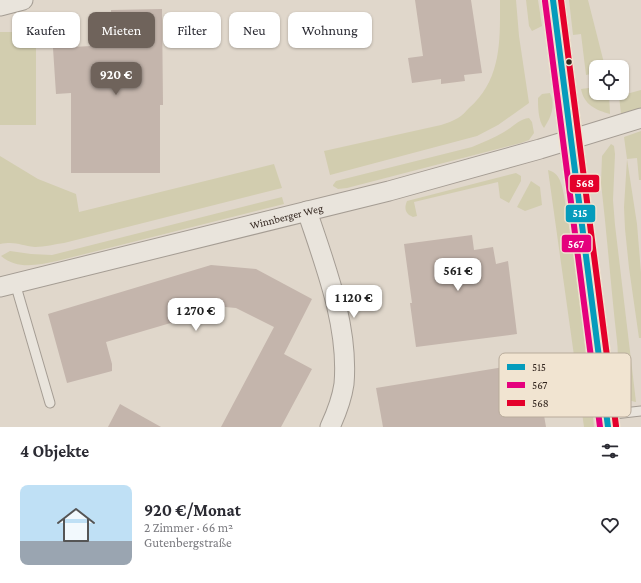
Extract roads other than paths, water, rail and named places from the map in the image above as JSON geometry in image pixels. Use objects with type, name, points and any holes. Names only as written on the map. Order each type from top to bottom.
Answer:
[{"type":"main road","points":[[553,0],[599,353]]},
{"type":"street","points":[[0,6],[23,0]]},
{"type":"street","name":"Winnberger Weg","points":[[8,285],[389,191],[572,140],[641,118]]},
{"type":"street","points":[[307,211],[324,259],[335,299],[344,354],[344,385],[339,406],[330,427]]},
{"type":"lane","points":[[8,285],[50,402]]},
{"type":"lane","points":[[631,414],[641,411]]},
{"type":"lane","points":[[607,421],[621,417]]}]
